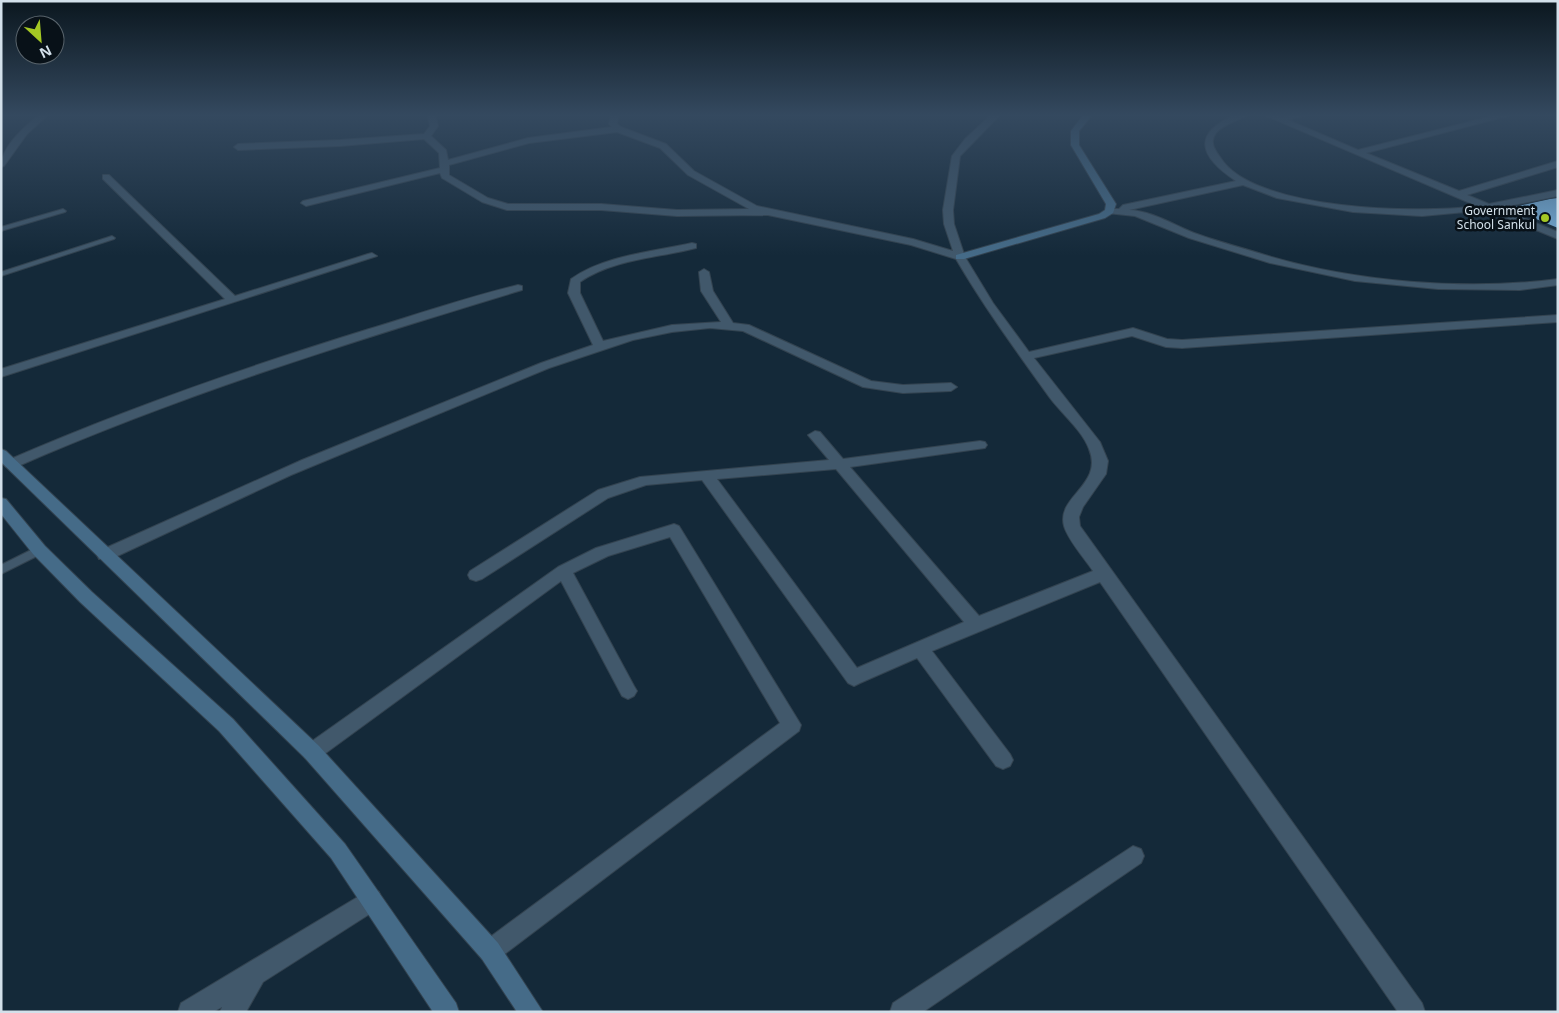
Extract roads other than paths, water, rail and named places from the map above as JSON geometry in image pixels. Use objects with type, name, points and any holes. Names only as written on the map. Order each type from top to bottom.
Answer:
[{"type":"street","points":[[444,161],[445,176],[485,200],[507,207],[601,207],[677,213],[768,212]]},
{"type":"street","points":[[306,202],[367,190],[463,161]]},
{"type":"street","points":[[677,161],[691,173],[754,208],[904,240],[960,257],[1102,216],[1110,211],[1241,183]]},
{"type":"street","points":[[955,161],[948,210],[949,224],[960,257],[988,304],[1056,397],[1095,444],[1101,461],[1099,474],[1076,505],[1071,517],[1072,527],[1103,574],[1413,1012]]},
{"type":"street","points":[[1085,161],[1111,204],[1110,211]]},
{"type":"street","points":[[1217,161],[1225,172],[1241,183],[1289,197],[1372,211],[1428,213],[1490,207],[1558,192]]},
{"type":"street","points":[[1381,161],[1558,236]]},
{"type":"street","points":[[1460,194],[1558,164]]},
{"type":"street","points":[[106,177],[232,299]]},
{"type":"street","points":[[1110,211],[1137,213],[1193,236],[1274,262],[1355,278],[1438,286],[1520,287],[1558,282]]},
{"type":"street","points":[[600,347],[574,293],[575,281],[582,275],[597,268],[692,246]]},
{"type":"street","points":[[1,373],[372,256]]},
{"type":"street","points":[[704,272],[707,291],[728,324]]},
{"type":"street","points":[[518,288],[287,358],[198,388],[6,459],[312,752],[490,952],[531,1012]]},
{"type":"street","points":[[1027,356],[1133,332],[1166,343],[1182,344],[1558,318]]},
{"type":"street","points":[[105,555],[267,480],[552,364],[631,337],[666,329],[703,324],[728,324],[746,328],[868,384],[903,389],[951,387]]},
{"type":"street","points":[[815,435],[976,624]]},
{"type":"street","points":[[476,575],[603,494],[644,480],[840,464],[980,445]]},
{"type":"street","points":[[707,476],[854,678],[976,624],[1103,574]]},
{"type":"street","points":[[1,502],[39,550],[86,597],[226,724],[338,851],[447,1012]]},
{"type":"street","points":[[312,752],[564,571],[602,552],[674,530],[792,725],[490,952]]},
{"type":"street","points":[[564,571],[628,691]]},
{"type":"street","points":[[920,649],[1003,760]]},
{"type":"street","points":[[902,1012],[1133,856]]},
{"type":"street","points":[[190,1012],[255,974],[371,900]]},
{"type":"street","points":[[232,1012],[255,974]]},
{"type":"lane","points":[[1,229],[63,210]]},
{"type":"lane","points":[[1,274],[112,238]]},
{"type":"lane","points":[[1,570],[39,550]]},
{"type":"place","name":"Government School Sankul","points":[[1545,218]]}]
